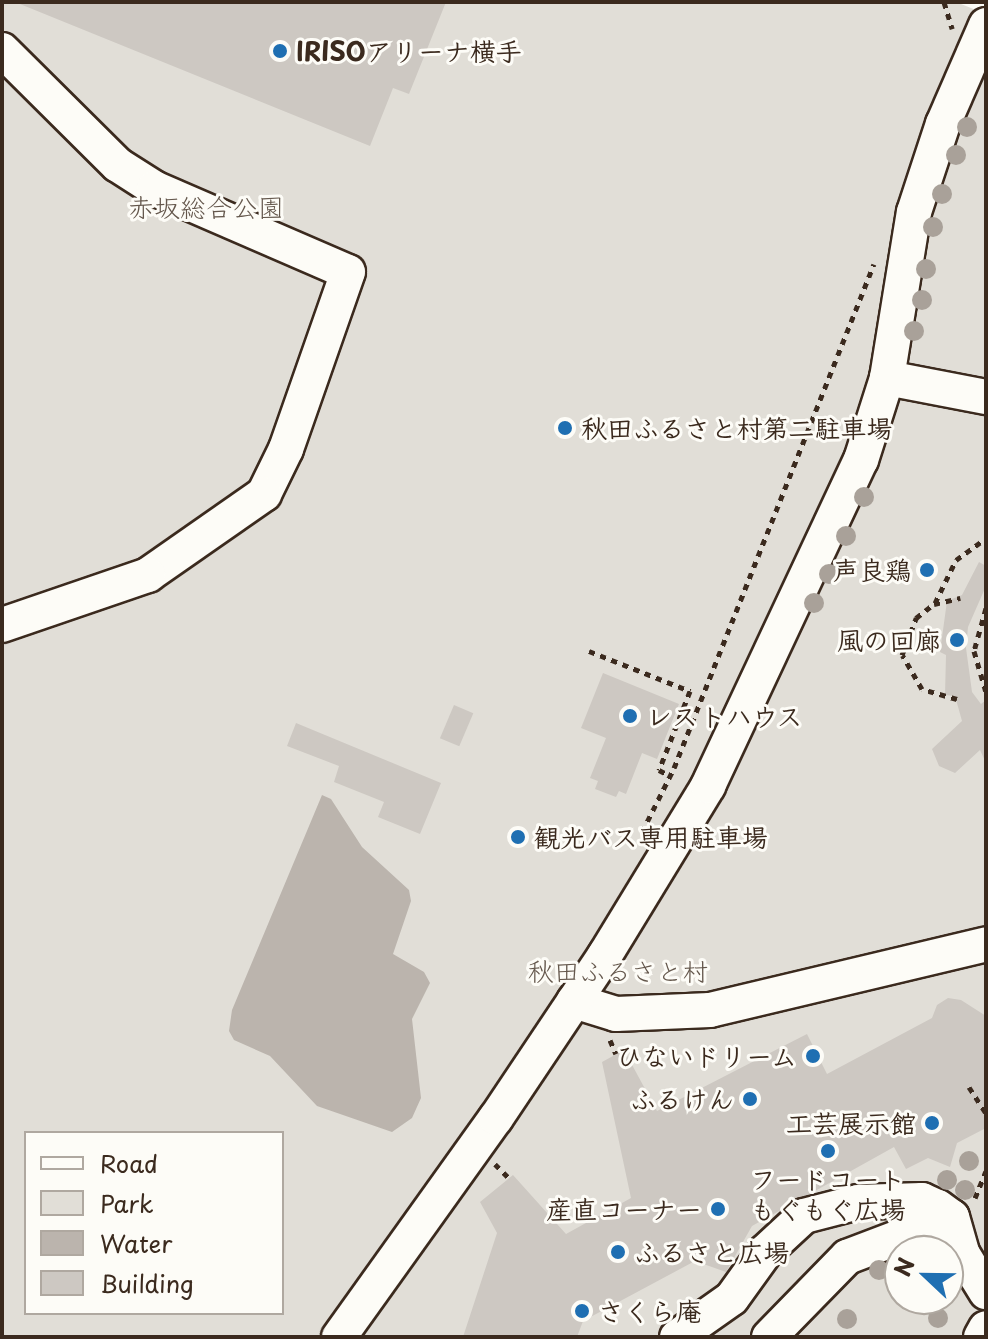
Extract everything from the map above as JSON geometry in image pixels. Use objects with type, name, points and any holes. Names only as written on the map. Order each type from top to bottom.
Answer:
[{"type":"street","points":[[339,1337],[574,1001],[708,786],[861,460],[887,378],[917,204],[943,124],[986,25]]},
{"type":"street","points":[[2,50],[118,165],[154,188],[348,272],[286,449],[264,494],[148,575],[2,625]]},
{"type":"street","points":[[887,378],[986,397]]},
{"type":"street","points":[[574,1001],[616,1014],[667,1016],[814,988],[986,944]]},
{"type":"street","points":[[677,1337],[732,1298],[765,1252],[804,1216],[889,1198],[922,1200],[964,1211]]},
{"type":"street","points":[[964,1211],[962,1253],[986,1292]]},
{"type":"street","points":[[769,1337],[847,1257],[964,1211]]},
{"type":"street","points":[[981,1337],[986,1328]]},
{"type":"path","points":[[944,2],[952,30]]},
{"type":"path","points":[[640,836],[671,776],[880,248]]},
{"type":"path","points":[[957,699],[922,689],[902,655],[908,629],[934,604],[956,560],[986,538]]},
{"type":"path","points":[[934,604],[960,598]]},
{"type":"path","points":[[986,608],[974,651],[986,692]]},
{"type":"path","points":[[589,651],[690,691],[659,770],[671,776]]},
{"type":"path","points":[[969,1087],[986,1113]]},
{"type":"path","points":[[964,1211],[986,1171]]},
{"type":"green space","name":"秋田ふるさと村","points":[[2,2],[956,2],[986,14],[986,1337],[2,1337]]},
{"type":"water","points":[[322,795],[331,799],[362,847],[409,890],[411,901],[393,954],[424,972],[430,983],[412,1019],[421,1098],[412,1118],[392,1132],[317,1106],[270,1056],[234,1040],[229,1031],[232,1010]]},
{"type":"building","name":"IRISOアリーナ横手","points":[[15,2],[446,2],[409,94],[393,88],[370,146]]},
{"type":"building","points":[[979,562],[986,566],[986,586],[968,627],[966,648],[972,692],[981,704],[986,700],[986,763],[980,750],[955,773],[939,766],[932,749],[962,721],[955,696],[945,695],[946,655],[940,652],[947,601],[962,595]]},
{"type":"building","name":"レストハウス","points":[[603,673],[679,704],[657,759],[642,753],[626,794],[619,791],[616,797],[595,789],[598,781],[590,778],[606,738],[581,728]]},
{"type":"building","points":[[454,705],[473,713],[459,746],[440,738]]},
{"type":"building","points":[[296,723],[441,783],[420,834],[378,817],[384,802],[334,782],[339,766],[287,746]]},
{"type":"building","points":[[948,998],[961,1000],[986,1016],[986,1128],[957,1143],[950,1167],[928,1158],[906,1169],[894,1147],[752,1226],[726,1272],[695,1261],[583,1321],[577,1337],[463,1337],[497,1233],[480,1202],[513,1175],[566,1234],[631,1198],[602,1062],[624,1050],[657,1111],[807,1034],[827,1074],[932,1018],[937,1005]]},
{"type":"place","name":"IRISOアリーナ横手","points":[[280,51]]},
{"type":"place","name":"秋田ふるさと村第二駐車場","points":[[565,428]]},
{"type":"place","name":"声良鶏","points":[[927,570]]},
{"type":"place","name":"風の回廊","points":[[957,640]]},
{"type":"place","name":"レストハウス","points":[[630,716]]},
{"type":"place","name":"観光バス専用駐車場","points":[[518,837]]},
{"type":"place","name":"ひないドリーム","points":[[813,1056]]},
{"type":"place","name":"ふるけん","points":[[750,1099]]},
{"type":"place","name":"工芸展示館","points":[[932,1123]]},
{"type":"place","name":"フードコート もぐもぐ広場","points":[[828,1151]]},
{"type":"place","name":"産直コーナー","points":[[718,1209]]},
{"type":"place","name":"ふるさと広場","points":[[618,1252]]},
{"type":"place","name":"さくら庵","points":[[582,1311]]},
{"type":"park label","name":"赤坂総合公園","points":[[206,207]]}]
